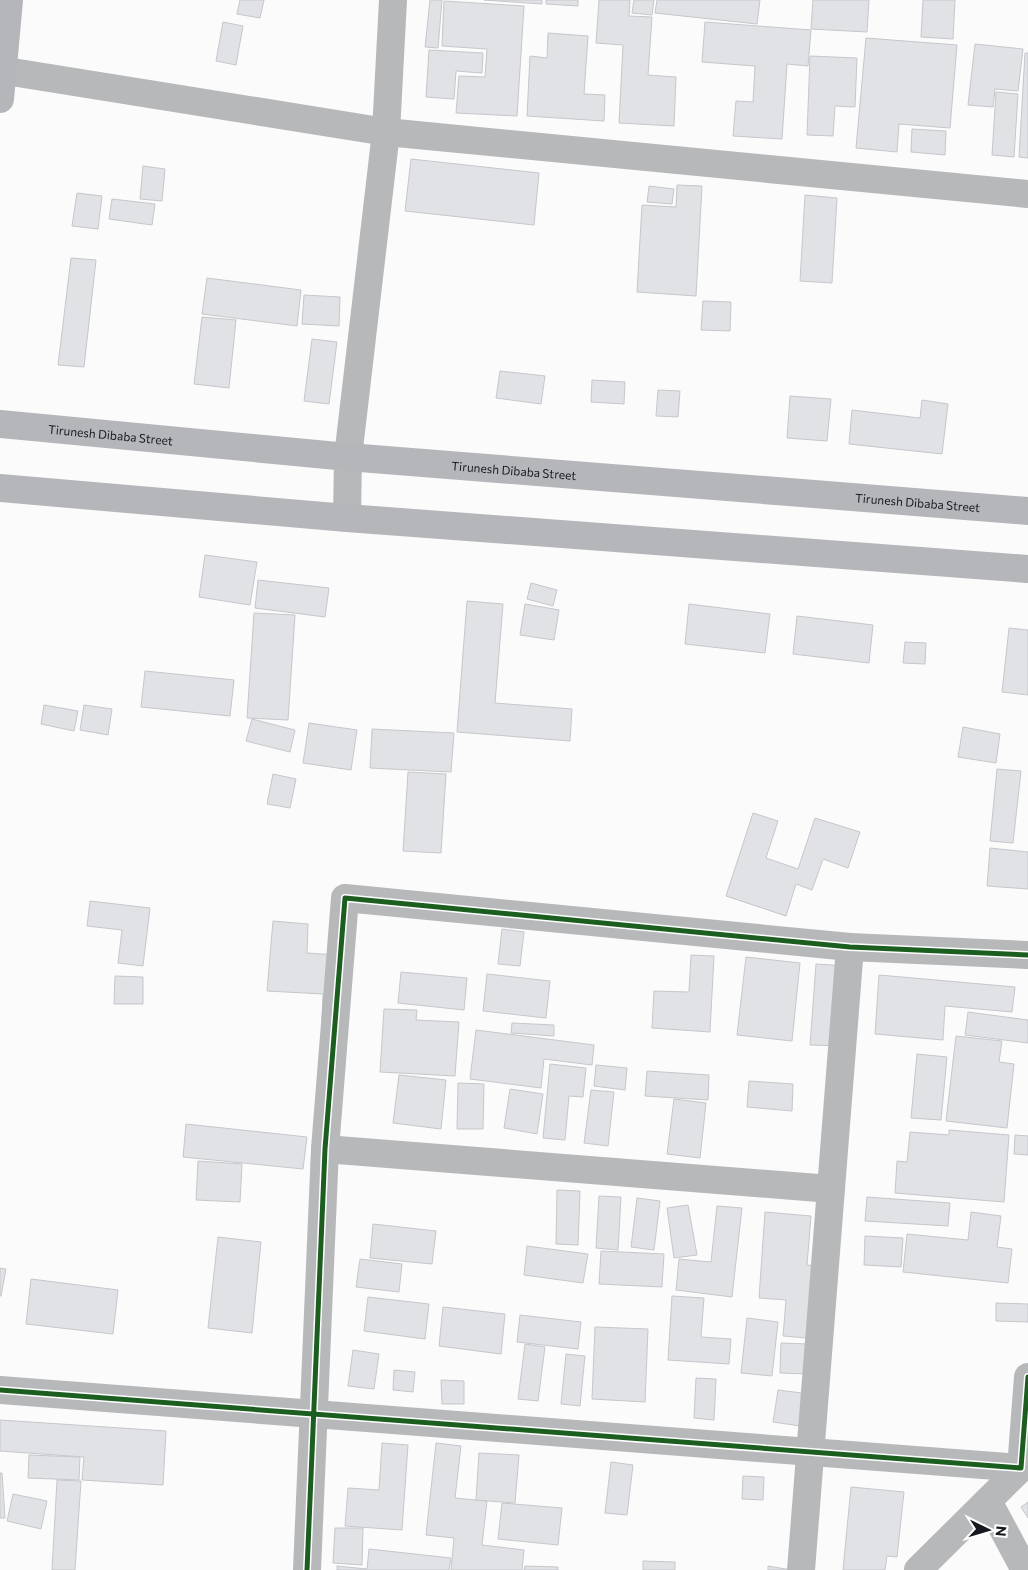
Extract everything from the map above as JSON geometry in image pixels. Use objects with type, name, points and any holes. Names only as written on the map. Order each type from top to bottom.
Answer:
[{"type":"main road","points":[[0,99],[1,70],[9,0]]},
{"type":"main road","name":"Tirunesh Dibaba Street","points":[[0,424],[348,457],[1028,511]]},
{"type":"main road","points":[[0,488],[347,518],[866,555],[1028,569]]},
{"type":"street","points":[[347,518],[348,457],[386,132],[393,0]]},
{"type":"street","points":[[1,70],[386,132],[1028,194]]},
{"type":"street","points":[[307,1570],[326,1150],[345,898],[850,947],[1028,955]]},
{"type":"street","points":[[802,1570],[850,947]]},
{"type":"street","points":[[326,1150],[831,1189]]},
{"type":"street","points":[[918,1570],[1024,1465],[1028,1377]]},
{"type":"street","points":[[0,1390],[811,1451],[1024,1465]]},
{"type":"street","points":[[988,1501],[1025,1570]]},
{"type":"building","points":[[240,0],[264,0],[260,18],[237,14]]},
{"type":"building","points":[[430,0],[442,0],[438,48],[425,47]]},
{"type":"building","points":[[484,0],[542,0],[542,4]]},
{"type":"building","points":[[546,0],[578,0],[578,6],[546,4]]},
{"type":"building","points":[[599,0],[630,0],[629,16],[652,17],[648,75],[676,77],[674,126],[619,123],[623,45],[596,43]]},
{"type":"building","points":[[634,0],[654,0],[652,15],[632,13]]},
{"type":"building","points":[[657,0],[760,0],[757,24],[655,13]]},
{"type":"building","points":[[813,0],[869,0],[867,32],[811,29]]},
{"type":"building","points":[[923,0],[955,0],[953,39],[921,37]]},
{"type":"building","points":[[444,1],[524,6],[517,116],[456,113],[459,76],[485,77],[487,49],[442,46]]},
{"type":"building","points":[[223,22],[243,26],[236,65],[216,61]]},
{"type":"building","points":[[705,22],[811,30],[808,66],[787,64],[782,139],[733,136],[736,101],[753,102],[755,66],[702,62]]},
{"type":"building","points":[[548,33],[588,36],[584,94],[605,95],[604,121],[527,116],[530,56],[547,58]]},
{"type":"building","points":[[866,38],[957,45],[950,128],[899,124],[897,152],[856,148]]},
{"type":"building","points":[[975,44],[1023,49],[1018,91],[995,89],[993,107],[968,105]]},
{"type":"building","points":[[429,50],[483,53],[482,73],[456,71],[454,99],[426,97]]},
{"type":"building","points":[[1025,53],[1028,53],[1028,158],[1019,157]]},
{"type":"building","points":[[810,56],[857,58],[855,107],[835,106],[833,136],[807,135]]},
{"type":"building","points":[[996,92],[1018,94],[1014,157],[992,155]]},
{"type":"building","points":[[912,129],[946,131],[945,155],[911,152]]},
{"type":"building","points":[[411,159],[539,173],[534,225],[405,211]]},
{"type":"building","points":[[143,166],[165,169],[162,201],[140,199]]},
{"type":"building","points":[[677,185],[702,186],[696,296],[637,292],[642,205],[676,207]]},
{"type":"building","points":[[649,186],[674,189],[672,204],[647,202]]},
{"type":"building","points":[[77,193],[102,196],[98,229],[72,226]]},
{"type":"building","points":[[805,195],[837,198],[832,283],[800,281]]},
{"type":"building","points":[[112,199],[155,204],[152,225],[109,219]]},
{"type":"building","points":[[71,258],[96,260],[84,367],[58,365]]},
{"type":"building","points":[[207,278],[301,290],[297,326],[202,314]]},
{"type":"building","points":[[304,295],[340,297],[339,326],[302,324]]},
{"type":"building","points":[[703,301],[731,302],[730,331],[701,330]]},
{"type":"building","points":[[202,317],[236,320],[229,388],[194,384]]},
{"type":"building","points":[[312,339],[337,342],[329,404],[304,401]]},
{"type":"building","points":[[500,371],[545,376],[541,404],[496,398]]},
{"type":"building","points":[[592,380],[625,382],[624,404],[591,402]]},
{"type":"building","points":[[658,390],[680,391],[678,417],[656,416]]},
{"type":"building","points":[[790,396],[831,399],[827,441],[787,438]]},
{"type":"building","points":[[922,400],[948,404],[942,454],[849,444],[852,410],[920,418]]},
{"type":"building","points":[[205,555],[257,562],[250,605],[199,597]]},
{"type":"building","points":[[258,580],[329,588],[325,617],[255,608]]},
{"type":"building","points":[[531,583],[557,590],[553,606],[527,599]]},
{"type":"building","points":[[467,601],[503,604],[495,703],[572,709],[570,741],[457,732]]},
{"type":"building","points":[[525,604],[559,610],[554,640],[520,635]]},
{"type":"building","points":[[689,604],[770,614],[765,653],[685,644]]},
{"type":"building","points":[[254,613],[295,615],[288,720],[247,718]]},
{"type":"building","points":[[797,616],[873,625],[869,663],[793,654]]},
{"type":"building","points":[[1009,628],[1028,630],[1028,695],[1002,692]]},
{"type":"building","points":[[905,642],[926,643],[925,664],[903,663]]},
{"type":"building","points":[[145,671],[234,680],[230,716],[141,707]]},
{"type":"building","points":[[44,705],[78,711],[74,731],[41,724]]},
{"type":"building","points":[[84,705],[112,709],[108,735],[80,730]]},
{"type":"building","points":[[252,719],[295,730],[290,752],[246,741]]},
{"type":"building","points":[[309,723],[357,730],[351,770],[303,763]]},
{"type":"building","points":[[963,727],[1000,734],[996,763],[958,757]]},
{"type":"building","points":[[372,729],[454,733],[451,772],[370,768]]},
{"type":"building","points":[[997,769],[1021,771],[1013,843],[990,841]]},
{"type":"building","points":[[408,772],[446,774],[441,853],[403,851]]},
{"type":"building","points":[[273,774],[296,779],[290,808],[267,804]]},
{"type":"building","points":[[753,813],[778,821],[766,858],[798,869],[815,818],[860,832],[848,868],[823,859],[812,890],[796,884],[786,916],[726,896]]},
{"type":"building","points":[[990,848],[1028,852],[1028,889],[987,886]]},
{"type":"building","points":[[90,901],[150,908],[143,966],[118,963],[122,930],[87,926]]},
{"type":"building","points":[[273,921],[308,924],[307,953],[351,956],[322,1020],[323,994],[267,991]]},
{"type":"building","points":[[502,929],[524,932],[520,966],[498,964]]},
{"type":"building","points":[[691,955],[714,956],[710,1032],[652,1028],[654,991],[689,992]]},
{"type":"building","points":[[746,957],[800,963],[792,1041],[737,1035]]},
{"type":"building","points":[[816,964],[847,966],[842,1046],[810,1045]]},
{"type":"building","points":[[401,972],[467,978],[464,1010],[398,1003]]},
{"type":"building","points":[[487,974],[550,981],[546,1018],[483,1011]]},
{"type":"building","points":[[879,975],[1015,987],[1012,1012],[945,1006],[943,1040],[875,1034]]},
{"type":"building","points":[[115,976],[143,977],[143,1004],[114,1004]]},
{"type":"building","points":[[384,1009],[417,1010],[416,1020],[459,1022],[455,1076],[380,1072]]},
{"type":"building","points":[[968,1012],[1028,1020],[1028,1043],[965,1035]]},
{"type":"building","points":[[512,1023],[554,1025],[554,1036],[511,1033]]},
{"type":"building","points":[[476,1030],[594,1045],[592,1065],[544,1059],[541,1088],[470,1079]]},
{"type":"building","points":[[956,1036],[1002,1041],[999,1062],[1014,1064],[1007,1128],[946,1121]]},
{"type":"building","points":[[917,1054],[947,1057],[941,1120],[911,1118]]},
{"type":"building","points":[[550,1064],[586,1068],[583,1097],[569,1096],[565,1140],[543,1138]]},
{"type":"building","points":[[596,1065],[627,1068],[625,1090],[594,1086]]},
{"type":"building","points":[[647,1071],[709,1075],[708,1100],[645,1096]]},
{"type":"building","points":[[399,1075],[446,1080],[441,1129],[393,1123]]},
{"type":"building","points":[[749,1081],[793,1084],[792,1111],[747,1107]]},
{"type":"building","points":[[458,1083],[484,1084],[483,1129],[457,1129]]},
{"type":"building","points":[[510,1089],[543,1094],[537,1134],[504,1128]]},
{"type":"building","points":[[591,1090],[614,1092],[608,1146],[584,1143]]},
{"type":"building","points":[[674,1099],[706,1103],[700,1158],[667,1154]]},
{"type":"building","points":[[186,1124],[307,1137],[303,1169],[183,1157]]},
{"type":"building","points":[[949,1130],[1009,1135],[1004,1202],[895,1193],[897,1161],[907,1162],[910,1132],[949,1135]]},
{"type":"building","points":[[1015,1135],[1028,1136],[1028,1155],[1014,1154]]},
{"type":"building","points":[[198,1161],[242,1164],[240,1202],[196,1200]]},
{"type":"building","points":[[557,1190],[580,1191],[578,1245],[556,1244]]},
{"type":"building","points":[[599,1196],[621,1197],[618,1250],[596,1248]]},
{"type":"building","points":[[867,1197],[950,1203],[948,1226],[865,1221]]},
{"type":"building","points":[[637,1198],[660,1201],[654,1250],[631,1247]]},
{"type":"building","points":[[688,1205],[697,1255],[674,1258],[667,1208]]},
{"type":"building","points":[[717,1206],[742,1208],[732,1297],[676,1290],[679,1259],[711,1262]]},
{"type":"building","points":[[765,1212],[811,1216],[807,1265],[823,1266],[818,1339],[783,1336],[786,1300],[759,1298]]},
{"type":"building","points":[[971,1212],[1001,1216],[997,1247],[1012,1249],[1008,1283],[903,1272],[907,1234],[968,1240]]},
{"type":"building","points":[[373,1224],[436,1231],[432,1264],[370,1258]]},
{"type":"building","points":[[865,1236],[903,1238],[901,1267],[864,1265]]},
{"type":"building","points":[[218,1237],[261,1242],[252,1333],[208,1328]]},
{"type":"building","points":[[527,1246],[588,1254],[583,1283],[524,1275]]},
{"type":"building","points":[[601,1251],[664,1254],[662,1287],[599,1284]]},
{"type":"building","points":[[360,1259],[402,1264],[399,1292],[356,1287]]},
{"type":"building","points":[[0,1268],[6,1269],[1,1296],[0,1296]]},
{"type":"building","points":[[31,1279],[118,1290],[113,1334],[26,1324]]},
{"type":"building","points":[[672,1296],[704,1298],[701,1337],[731,1339],[729,1364],[668,1360]]},
{"type":"building","points":[[368,1297],[429,1304],[425,1339],[364,1331]]},
{"type":"building","points":[[996,1303],[1028,1304],[1028,1322],[996,1321]]},
{"type":"building","points":[[443,1307],[505,1314],[501,1354],[439,1346]]},
{"type":"building","points":[[520,1315],[581,1322],[578,1349],[517,1342]]},
{"type":"building","points":[[747,1318],[778,1322],[772,1376],[741,1373]]},
{"type":"building","points":[[595,1327],[648,1329],[645,1402],[592,1399]]},
{"type":"building","points":[[781,1343],[809,1344],[808,1374],[780,1373]]},
{"type":"building","points":[[525,1344],[545,1347],[538,1401],[518,1399]]},
{"type":"building","points":[[353,1350],[379,1354],[374,1389],[348,1386]]},
{"type":"building","points":[[566,1354],[585,1356],[580,1406],[561,1404]]},
{"type":"building","points":[[394,1370],[415,1372],[413,1392],[393,1390]]},
{"type":"building","points":[[696,1378],[716,1379],[714,1420],[694,1418]]},
{"type":"building","points":[[441,1380],[464,1381],[464,1404],[442,1404]]},
{"type":"building","points":[[778,1390],[818,1395],[814,1428],[773,1422]]},
{"type":"building","points":[[0,1420],[166,1431],[163,1485],[82,1480],[84,1457],[0,1451]]},
{"type":"building","points":[[382,1443],[408,1445],[402,1530],[345,1526],[348,1488],[379,1490]]},
{"type":"building","points":[[436,1443],[461,1446],[455,1498],[487,1501],[482,1545],[524,1550],[522,1570],[451,1570],[454,1538],[426,1535]]},
{"type":"building","points":[[479,1453],[519,1455],[515,1503],[476,1500]]},
{"type":"building","points":[[29,1455],[80,1457],[79,1480],[28,1478]]},
{"type":"building","points":[[611,1462],[633,1465],[627,1515],[605,1513]]},
{"type":"building","points":[[0,1473],[2,1473],[5,1518],[0,1518]]},
{"type":"building","points":[[743,1476],[764,1477],[763,1500],[742,1499]]},
{"type":"building","points":[[57,1480],[81,1481],[75,1570],[52,1570]]},
{"type":"building","points":[[851,1487],[904,1492],[897,1557],[887,1556],[885,1570],[843,1570]]},
{"type":"building","points":[[13,1494],[47,1501],[41,1529],[7,1521]]},
{"type":"building","points":[[1028,1502],[1028,1518],[1021,1507]]},
{"type":"building","points":[[502,1503],[562,1508],[558,1545],[498,1539]]},
{"type":"building","points":[[335,1528],[363,1528],[362,1565],[333,1563]]},
{"type":"building","points":[[369,1549],[451,1558],[449,1570],[337,1570],[337,1566],[367,1569]]},
{"type":"building","points":[[643,1561],[675,1562],[675,1570],[643,1570]]},
{"type":"building","points":[[525,1566],[558,1567],[558,1570],[524,1570]]},
{"type":"building","points":[[768,1566],[792,1570],[768,1570]]},
{"type":"cycle path","points":[[307,1570],[325,1149],[345,898],[850,947],[1028,955]]},
{"type":"cycle path","points":[[0,1390],[1021,1468],[1028,1377]]}]
